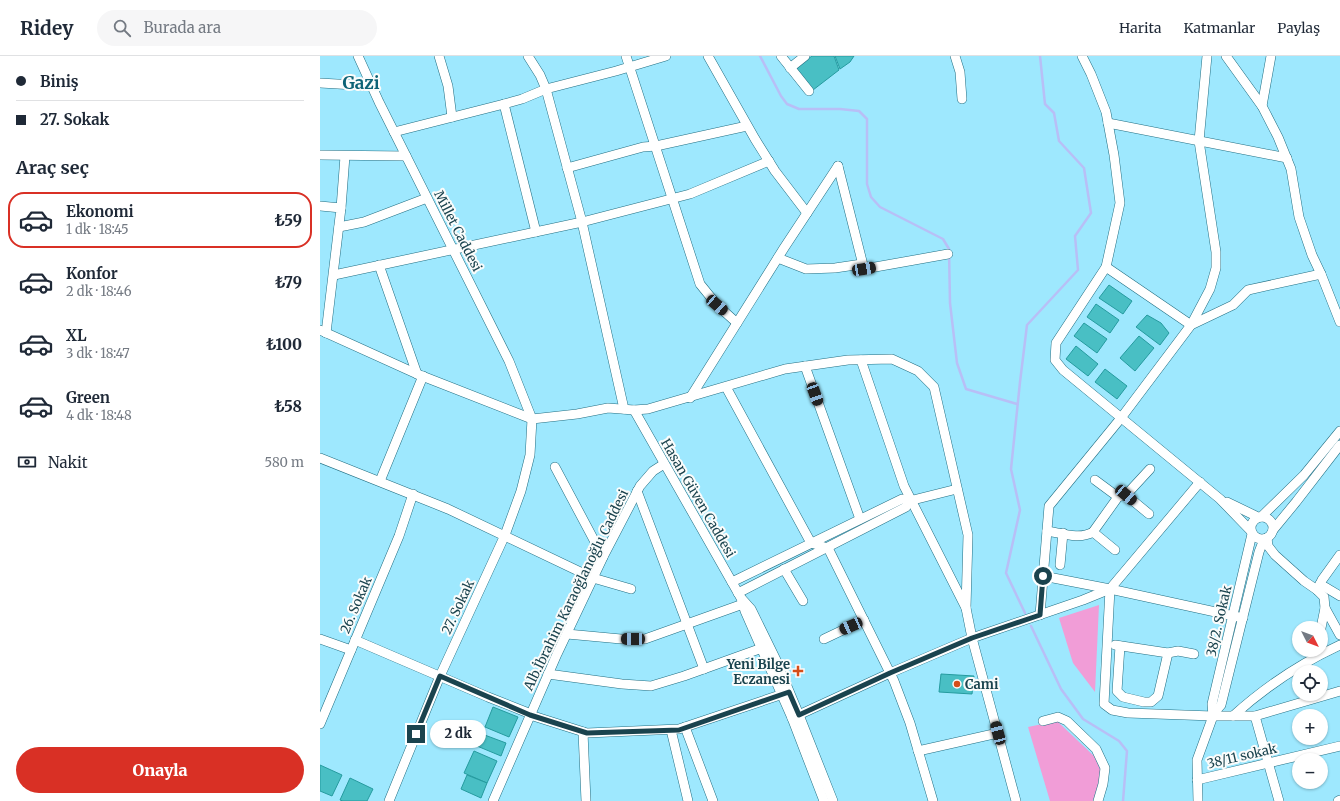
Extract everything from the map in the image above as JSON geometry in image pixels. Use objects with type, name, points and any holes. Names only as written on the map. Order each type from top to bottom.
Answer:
[{"type":"street","name":"Millet Caddesi","points":[[358,56],[394,132],[509,360],[532,419]]},
{"type":"street","points":[[439,56],[448,86],[452,117]]},
{"type":"street","points":[[528,56],[540,75],[546,89],[582,222],[624,409]]},
{"type":"street","points":[[626,56],[700,284],[717,305],[737,323]]},
{"type":"street","points":[[394,132],[522,99],[546,89],[666,56]]},
{"type":"street","points":[[708,56],[747,126],[769,161],[807,213]]},
{"type":"street","points":[[781,56],[809,91]]},
{"type":"street","points":[[790,68],[805,56]]},
{"type":"street","points":[[955,56],[960,72],[962,99]]},
{"type":"street","points":[[1082,56],[1106,112],[1114,155],[1120,203],[1106,267],[1056,343],[1055,360],[1064,370],[1220,499],[1257,538],[1266,538],[1270,536],[1273,530],[1340,445]]},
{"type":"street","points":[[1040,615],[1049,506],[1121,418],[1191,325],[1210,289],[1216,268],[1216,252],[1199,141],[1207,56]]},
{"type":"street","points":[[1226,56],[1262,106],[1278,137],[1291,169],[1299,217],[1312,255],[1340,322]]},
{"type":"street","points":[[1262,106],[1271,56]]},
{"type":"street","points":[[320,83],[372,86]]},
{"type":"street","points":[[504,104],[536,232]]},
{"type":"street","points":[[1108,123],[1287,158]]},
{"type":"street","points":[[567,168],[643,147],[656,146],[747,126]]},
{"type":"street","points":[[320,155],[406,156]]},
{"type":"street","points":[[345,156],[334,275],[323,332],[420,375],[532,419],[577,414],[608,408],[634,410],[648,409],[690,398],[785,369],[861,360],[892,359],[918,372],[934,387],[968,535],[966,608],[972,638],[1016,801]]},
{"type":"street","points":[[334,275],[582,222],[690,194],[769,161]]},
{"type":"street","points":[[690,398],[838,166],[864,269],[948,254]]},
{"type":"street","points":[[339,227],[364,222],[427,198]]},
{"type":"street","points":[[320,206],[341,208]]},
{"type":"street","points":[[778,258],[806,269],[835,268],[862,264]]},
{"type":"street","points":[[379,266],[420,375],[380,481]]},
{"type":"street","points":[[1106,267],[1191,325]]},
{"type":"street","points":[[1191,325],[1233,305],[1248,290],[1321,274]]},
{"type":"street","points":[[861,360],[904,486],[966,608]]},
{"type":"street","points":[[805,366],[860,519]]},
{"type":"street","points":[[726,387],[811,543],[828,548],[890,673],[910,723],[933,801]]},
{"type":"street","name":"Hasan Güven Caddesi","points":[[634,410],[741,598],[762,648],[796,716],[833,801]]},
{"type":"street","name":"27. Sokak","points":[[389,801],[440,676],[505,535],[521,491],[530,455],[532,419]]},
{"type":"street","points":[[1251,533],[1252,521],[1259,517],[1304,475],[1340,431]]},
{"type":"street","points":[[320,458],[413,494],[505,535],[593,578],[631,589]]},
{"type":"street","name":"Alb.İbrahim Karaoğlanoğlu Caddesi","points":[[493,801],[548,674],[603,557],[640,486],[653,470],[664,464]]},
{"type":"street","points":[[555,467],[603,557]]},
{"type":"street","points":[[1047,531],[1084,536],[1093,532],[1122,496],[1150,469]]},
{"type":"street","points":[[1095,480],[1149,514]]},
{"type":"street","points":[[796,716],[890,673],[972,638],[1083,600],[1110,589],[1200,482]]},
{"type":"street","points":[[732,582],[902,499],[911,501],[957,489]]},
{"type":"street","points":[[637,491],[704,669]]},
{"type":"street","name":"26. Sokak","points":[[320,724],[399,536],[413,494]]},
{"type":"street","points":[[1220,499],[1259,517],[1264,517],[1270,520],[1273,530]]},
{"type":"street","points":[[567,634],[621,639],[645,639],[688,624],[741,598],[784,569],[828,548],[906,507],[911,501]]},
{"type":"street","points":[[1093,532],[1115,550]]},
{"type":"street","points":[[1060,565],[1063,533]]},
{"type":"street","name":"38/2. Sokak","points":[[1213,715],[1212,704],[1251,533]]},
{"type":"street","points":[[1266,538],[1268,546],[1275,555],[1304,581],[1340,596]]},
{"type":"street","name":"38/2. Sokak","points":[[1198,801],[1197,760],[1213,715],[1221,705],[1257,560],[1266,538]]},
{"type":"street","points":[[1257,560],[1264,556],[1275,555]]},
{"type":"street","points":[[1322,621],[1325,608],[1324,597],[1319,587],[1322,580],[1340,556]]},
{"type":"street","points":[[784,569],[803,601]]},
{"type":"street","points":[[1043,576],[1243,618]]},
{"type":"street","points":[[1110,589],[1104,704],[1112,710],[1128,713],[1255,716],[1340,691]]},
{"type":"street","name":"Hasan Güven Caddesi","points":[[741,598],[752,609],[785,693]]},
{"type":"street","points":[[1325,608],[1340,635]]},
{"type":"street","points":[[824,639],[864,620]]},
{"type":"street","points":[[320,639],[351,650]]},
{"type":"street","points":[[355,640],[531,715],[587,733],[679,730],[785,693]]},
{"type":"street","points":[[1107,644],[1168,653],[1178,651],[1194,654]]},
{"type":"street","points":[[1328,649],[1340,645]]},
{"type":"street","points":[[1120,646],[1117,691],[1123,697],[1144,702],[1151,702],[1158,696],[1168,653]]},
{"type":"street","points":[[548,674],[622,684],[651,686],[762,648]]},
{"type":"street","points":[[1233,716],[1252,698],[1311,657]]},
{"type":"street","name":"Hasan Güven Caddesi","points":[[796,716],[824,801]]},
{"type":"street","points":[[1255,716],[1279,801]]},
{"type":"street","points":[[1043,721],[1058,717],[1067,721],[1096,749],[1105,768],[1103,784],[1098,801]]},
{"type":"street","points":[[685,727],[713,801]]},
{"type":"street","points":[[671,730],[688,801]]},
{"type":"street","points":[[583,732],[586,801]]},
{"type":"street","points":[[918,751],[998,733]]},
{"type":"street","name":"38/11 sokak","points":[[1197,780],[1340,746]]},
{"type":"shaded area","points":[[1099,605],[1095,692],[1073,663],[1059,618]]},
{"type":"shaded area","points":[[1057,721],[1094,756],[1102,773],[1093,801],[1050,801],[1028,727]]},
{"type":"building","points":[[812,56],[834,56],[839,70],[813,90],[796,68]]},
{"type":"building","points":[[835,56],[854,56],[850,62],[840,69]]},
{"type":"building","points":[[1109,285],[1132,301],[1123,314],[1099,298]]},
{"type":"building","points":[[1096,304],[1119,320],[1110,333],[1087,317]]},
{"type":"building","points":[[1147,315],[1161,323],[1169,333],[1160,345],[1136,327]]},
{"type":"building","points":[[1084,323],[1107,339],[1097,353],[1074,336]]},
{"type":"building","points":[[1139,336],[1154,348],[1135,371],[1120,358]]},
{"type":"building","points":[[1076,346],[1098,364],[1088,376],[1066,359]]},
{"type":"building","points":[[1105,369],[1127,386],[1117,399],[1095,382]]},
{"type":"building","name":"Cami","points":[[941,674],[974,676],[972,694],[939,692]]},
{"type":"building","points":[[493,707],[518,717],[509,737],[485,727]]},
{"type":"building","points":[[482,734],[506,743],[501,756],[477,746]]},
{"type":"building","points":[[474,751],[497,761],[487,783],[464,773]]},
{"type":"building","points":[[320,765],[342,775],[332,796],[320,791]]},
{"type":"building","points":[[467,775],[487,783],[481,798],[461,789]]},
{"type":"building","points":[[350,778],[373,789],[367,801],[340,800]]},
{"type":"waterway","points":[[760,56],[781,96],[787,104],[799,109],[840,109],[859,111],[867,119],[867,184],[871,197],[880,207],[943,239],[949,249],[950,303],[957,363],[966,389],[1017,404]]},
{"type":"waterway","points":[[1025,613],[1006,573],[1020,510],[1011,469],[1027,325],[1078,270],[1075,236],[1091,213],[1084,168],[1059,141],[1054,113],[1045,104],[1040,56]]},
{"type":"waterway","points":[[1031,626],[1061,689],[1083,719],[1119,741],[1127,751],[1123,801]]},
{"type":"place","name":"Yeni Bilge Eczanesi","points":[[798,671]]},
{"type":"place","name":"Cami","points":[[957,684]]},
{"type":"district","name":"Gazi","points":[[361,83]]},
{"type":"route","points":[[416,734],[440,676],[531,714],[530,715],[587,733],[679,730],[789,692],[799,715],[890,673],[972,638],[1040,615],[1043,576]]}]
